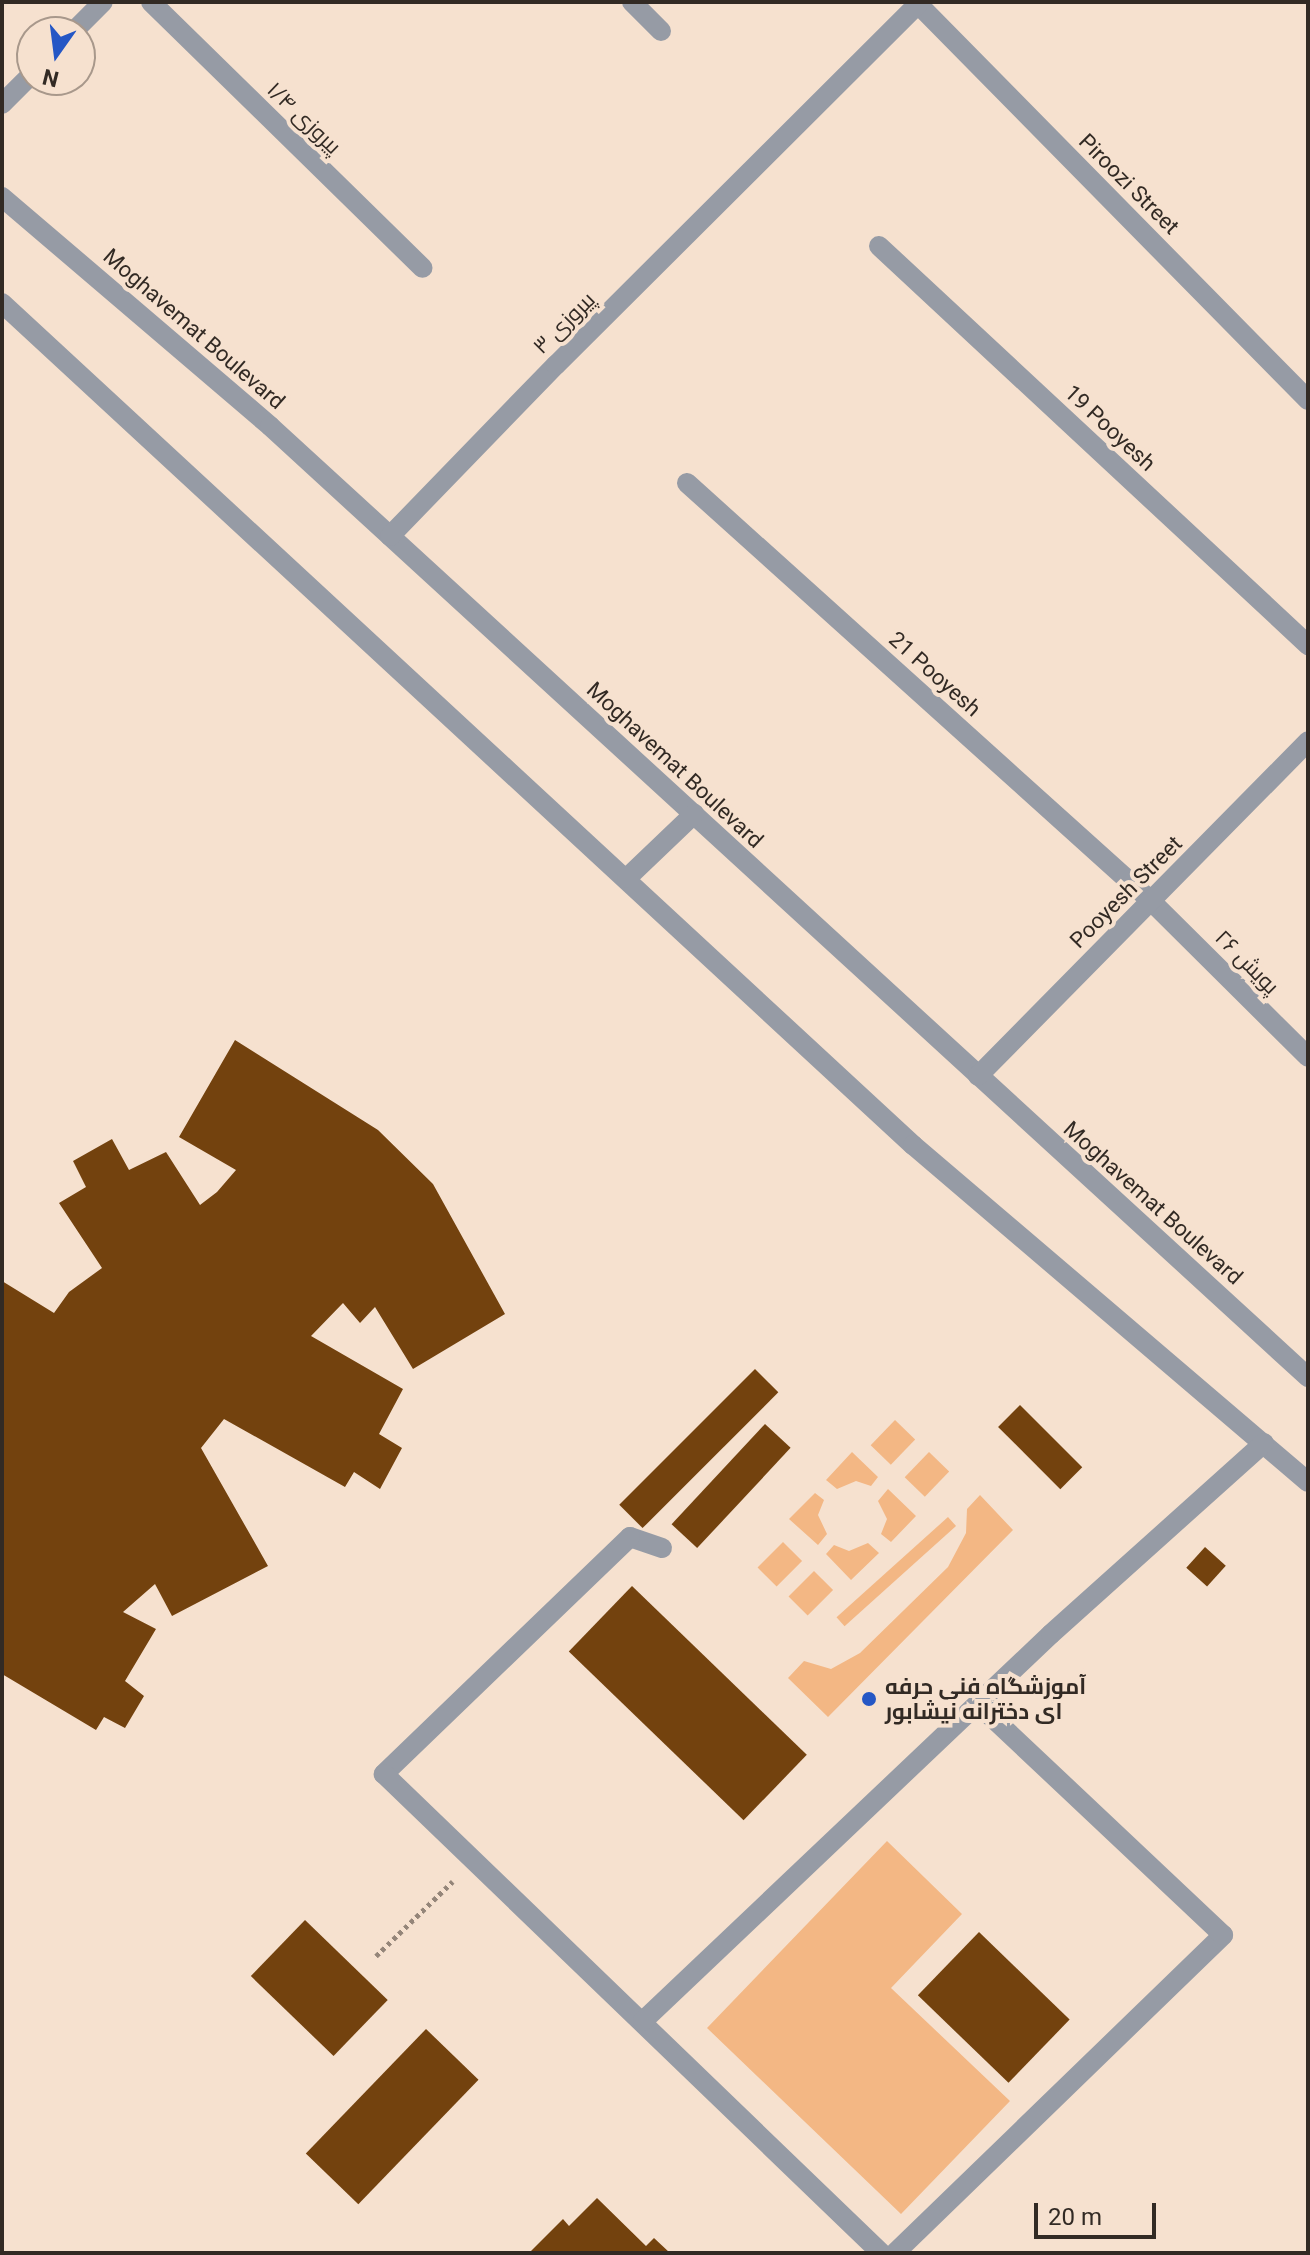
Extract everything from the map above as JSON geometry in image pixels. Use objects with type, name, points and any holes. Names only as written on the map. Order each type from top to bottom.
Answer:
[{"type":"street","name":"پیروزی ۱/۴","points":[[151,2],[423,268]]},
{"type":"street","points":[[632,2],[661,31]]},
{"type":"street","name":"پیروزی ۳","points":[[390,536],[917,3]]},
{"type":"street","name":"Piroozi Street","points":[[917,3],[1308,400]]},
{"type":"street","name":"Moghavemat Boulevard","points":[[2,197],[270,426],[1308,1377]]},
{"type":"street","name":"19 Pooyesh","points":[[879,246],[1308,645]]},
{"type":"street","points":[[2,303],[913,1145],[1308,1482]]},
{"type":"street","name":"21 Pooyesh","points":[[687,483],[1151,901]]},
{"type":"street","name":"Pooyesh Street","points":[[978,1076],[1308,741]]},
{"type":"street","points":[[627,878],[694,814]]},
{"type":"street","name":"پویش ۲۶","points":[[1151,901],[1308,1057]]},
{"type":"street","points":[[643,2021],[978,1704],[1264,1443]]},
{"type":"street","points":[[662,1548],[630,1537],[384,1774],[881,2253]]},
{"type":"street","points":[[895,2253],[1223,1935],[978,1704]]},
{"type":"path","points":[[376,1956],[474,1860]]},
{"type":"shaded area","points":[[895,1420],[915,1439],[891,1465],[871,1445]]},
{"type":"shaded area","points":[[852,1452],[878,1477],[871,1486],[856,1481],[837,1489],[826,1480]]},
{"type":"shaded area","points":[[929,1452],[949,1471],[925,1497],[905,1477]]},
{"type":"shaded area","points":[[888,1489],[916,1516],[891,1542],[881,1534],[887,1519],[878,1501]]},
{"type":"shaded area","points":[[815,1493],[824,1500],[818,1515],[827,1534],[818,1545],[789,1519]]},
{"type":"shaded area","points":[[980,1495],[1013,1530],[828,1717],[788,1678],[804,1661],[831,1669],[860,1653],[948,1567],[966,1533],[967,1509]]},
{"type":"shaded area","points":[[948,1517],[956,1526],[845,1626],[837,1617]]},
{"type":"shaded area","points":[[783,1542],[802,1561],[777,1587],[758,1567]]},
{"type":"shaded area","points":[[868,1543],[879,1553],[851,1580],[826,1554],[834,1545],[849,1551]]},
{"type":"shaded area","points":[[814,1571],[833,1590],[808,1616],[789,1596]]},
{"type":"shaded area","points":[[887,1841],[962,1914],[891,1988],[1010,2101],[901,2214],[707,2028]]},
{"type":"building","points":[[235,1040],[378,1130],[433,1184],[505,1314],[413,1369],[375,1307],[360,1323],[343,1303],[311,1336],[403,1389],[379,1434],[402,1448],[380,1489],[354,1472],[345,1487],[224,1419],[201,1448],[268,1566],[172,1616],[155,1584],[123,1612],[156,1629],[125,1681],[144,1696],[125,1728],[104,1717],[96,1730],[2,1674],[2,1281],[54,1313],[69,1292],[102,1268],[59,1203],[86,1187],[73,1161],[112,1139],[129,1170],[166,1152],[200,1205],[217,1192],[236,1170],[179,1137]]},
{"type":"building","points":[[755,1369],[778,1392],[643,1528],[619,1505]]},
{"type":"building","points":[[1020,1405],[1082,1467],[1060,1489],[998,1427]]},
{"type":"building","points":[[765,1424],[791,1448],[697,1548],[672,1524]]},
{"type":"building","points":[[1205,1547],[1226,1566],[1207,1587],[1186,1568]]},
{"type":"building","points":[[632,1586],[807,1755],[744,1820],[569,1651]]},
{"type":"building","points":[[305,1920],[388,2000],[334,2056],[251,1976]]},
{"type":"building","points":[[979,1932],[1070,2020],[1009,2083],[918,1995]]},
{"type":"building","points":[[426,2029],[479,2080],[358,2204],[306,2153]]},
{"type":"building","points":[[597,2198],[646,2246],[654,2238],[670,2253],[529,2253],[563,2219],[569,2226]]},
{"type":"place","name":"آموزشگاه فنی حرفه ای دخترانه نیشابور","points":[[869,1699]]}]
